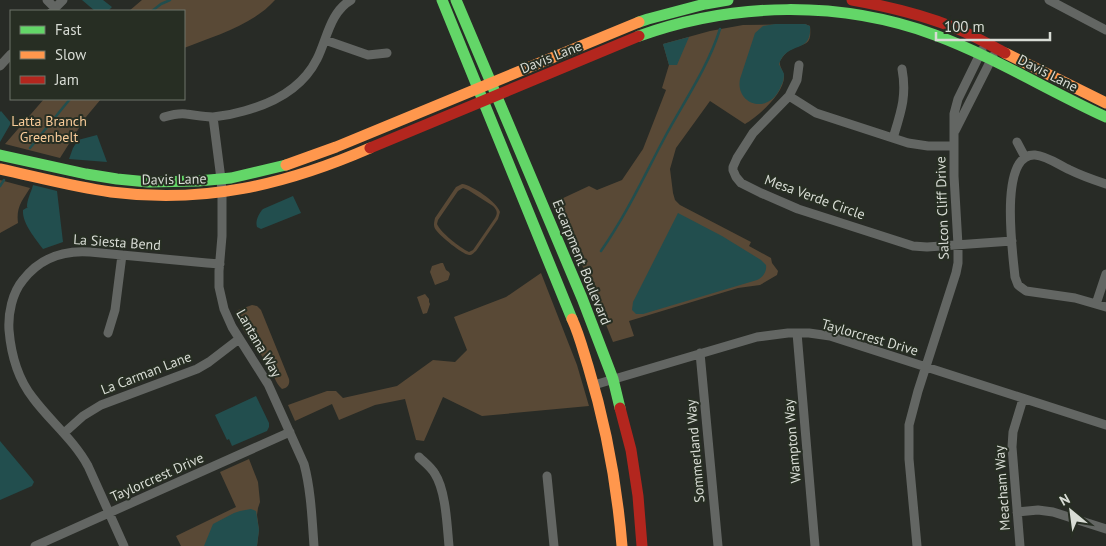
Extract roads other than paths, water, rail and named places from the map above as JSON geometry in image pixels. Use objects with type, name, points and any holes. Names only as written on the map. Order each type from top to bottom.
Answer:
[{"type":"main road","points":[[442,0],[576,328],[594,385],[611,457],[622,546]]},
{"type":"main road","name":"Escarpment Boulevard","points":[[456,0],[582,298],[613,379],[631,450],[638,496],[642,546]]},
{"type":"main road","name":"Davis Lane","points":[[0,155],[117,179],[166,182],[221,179],[254,173],[297,162],[336,147],[648,19],[728,0]]},
{"type":"main road","name":"Davis Lane","points":[[852,0],[929,18],[967,33],[1106,103]]},
{"type":"main road","name":"Davis Lane","points":[[0,169],[84,188],[124,194],[184,195],[222,192],[274,183],[316,170],[652,32],[715,15],[820,5],[909,26],[943,38],[980,54],[1070,101],[1106,117]]},
{"type":"street","points":[[47,0],[54,10],[63,0]]},
{"type":"street","points":[[164,117],[180,114],[213,117],[250,109],[278,99],[298,85],[309,72],[334,18],[341,8],[351,0]]},
{"type":"street","points":[[1049,0],[1106,30]]},
{"type":"street","points":[[325,40],[361,53],[377,55],[387,53]]},
{"type":"street","name":"Salcon Cliff Drive","points":[[917,546],[908,434],[913,407],[958,263],[953,146],[955,107],[986,43]]},
{"type":"street","name":"Salcon Cliff Drive","points":[[954,131],[998,49]]},
{"type":"street","points":[[0,66],[10,55]]},
{"type":"street","points":[[799,65],[797,80],[789,96],[816,113],[913,144],[953,146]]},
{"type":"street","points":[[893,138],[904,100],[905,87],[902,68]]},
{"type":"street","name":"Mesa Verde Circle","points":[[789,96],[753,134],[740,153],[733,167],[734,174],[738,180],[761,193],[798,209],[913,246],[927,247],[1012,241]]},
{"type":"street","name":"Lantana Way","points":[[213,117],[222,192],[219,287],[222,300],[228,319],[268,384],[304,464],[311,506],[314,546]]},
{"type":"street","points":[[1017,142],[1025,158]]},
{"type":"street","points":[[1106,184],[1071,171],[1043,157],[1034,155],[1025,158],[1016,168],[1011,188],[1010,207],[1015,278],[1018,286],[1030,292],[1064,296],[1106,307]]},
{"type":"street","name":"La Siesta Bend","points":[[124,546],[78,449],[32,397],[17,369],[11,345],[9,324],[15,293],[20,283],[44,260],[67,252],[81,251],[220,264]]},
{"type":"street","points":[[108,333],[114,310],[122,255]]},
{"type":"street","points":[[1096,304],[1106,274]]},
{"type":"street","name":"Taylorcrest Drive","points":[[594,385],[742,340],[779,333],[820,334],[848,341],[1106,426]]},
{"type":"street","name":"Wampton Way","points":[[797,333],[815,546]]},
{"type":"street","name":"La Carman Lane","points":[[64,433],[83,416],[101,405],[197,368],[209,362],[239,339]]},
{"type":"street","name":"Sommerland Way","points":[[700,353],[718,546]]},
{"type":"street","name":"Meacham Way","points":[[1020,546],[1012,447],[1013,432],[1023,399]]},
{"type":"street","name":"Taylorcrest Drive","points":[[35,546],[290,432]]},
{"type":"street","points":[[418,457],[431,469],[438,480],[449,546]]},
{"type":"street","points":[[547,476],[554,546]]},
{"type":"street","points":[[1017,512],[1038,510],[1053,512],[1106,529]]},
{"type":"water","points":[[82,0],[103,0],[112,7],[109,10],[94,10]]},
{"type":"water","points":[[805,24],[810,26],[810,35],[807,41],[788,52],[779,64],[784,74],[784,79],[776,95],[762,104],[754,104],[743,95],[740,88],[740,79],[755,33],[763,26]]},
{"type":"water","points":[[689,37],[677,65],[669,65],[663,44]]},
{"type":"water","points":[[0,112],[11,123],[0,142]]},
{"type":"water","points":[[97,135],[107,162],[69,159],[78,140]]},
{"type":"water","points":[[33,185],[57,191],[63,242],[43,249],[30,230],[23,215],[23,210],[28,207]]},
{"type":"water","points":[[293,196],[301,213],[261,229],[257,227],[258,217],[263,209]]},
{"type":"water","points":[[678,213],[722,236],[761,260],[766,265],[765,272],[757,280],[643,314],[636,314],[632,310],[633,302]]},
{"type":"water","points":[[256,396],[269,423],[269,427],[267,431],[232,446],[215,415]]},
{"type":"water","points":[[0,441],[34,482],[32,486],[0,500]]},
{"type":"water","points":[[251,509],[256,511],[259,530],[257,546],[204,546],[213,524],[234,513]]},
{"type":"waterway","points":[[153,10],[170,0]]},
{"type":"waterway","points":[[601,251],[696,83],[720,29]]},
{"type":"waterway","points":[[30,148],[69,100]]},
{"type":"waterway","points":[[0,186],[4,180]]},
{"type":"park label","name":"Latta Branch Greenbelt","points":[[49,130]]}]
